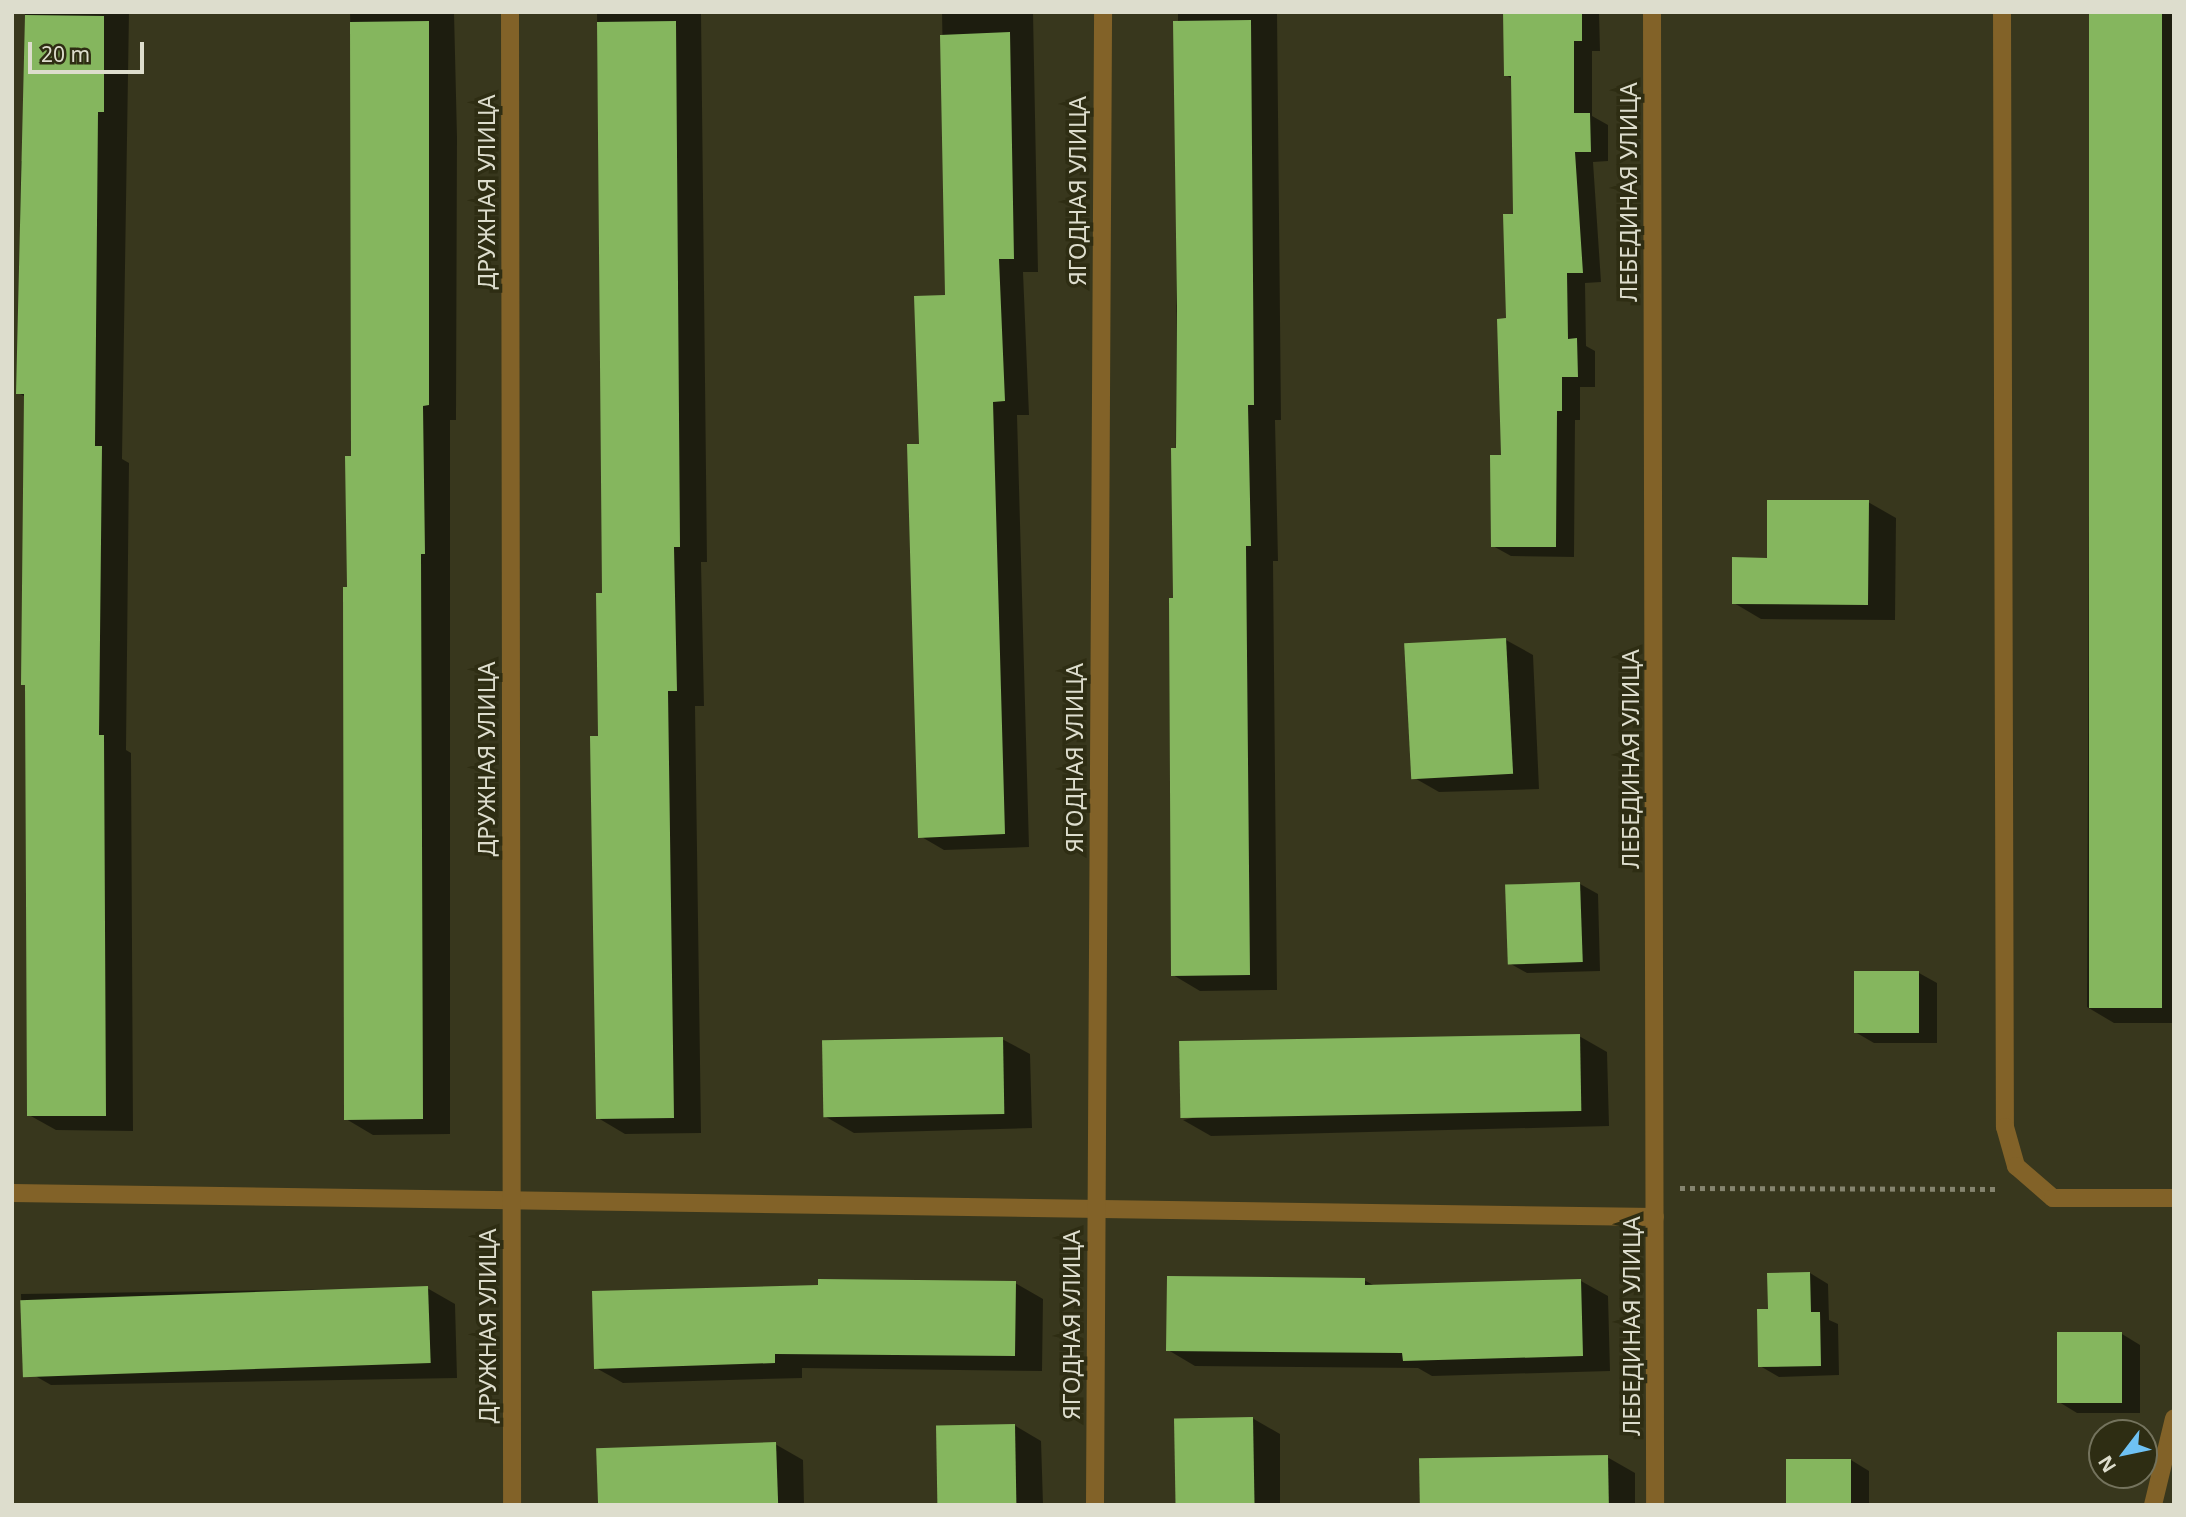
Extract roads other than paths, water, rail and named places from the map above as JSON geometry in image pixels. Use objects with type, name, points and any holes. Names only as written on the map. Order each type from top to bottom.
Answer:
[{"type":"street","name":"ДРУЖНАЯ УЛИЦА","points":[[510,12],[512,1505]]},
{"type":"street","name":"ЯГОДНАЯ УЛИЦА","points":[[1095,1505],[1102,12]]},
{"type":"street","name":"ЛЕБЕДИНАЯ УЛИЦА","points":[[1652,12],[1656,1505]]},
{"type":"street","points":[[2002,12],[2005,1127],[2016,1166],[2036,1189],[2053,1198],[2174,1198]]},
{"type":"street","points":[[12,1193],[1655,1217]]},
{"type":"street","points":[[2153,1505],[2174,1418]]}]
